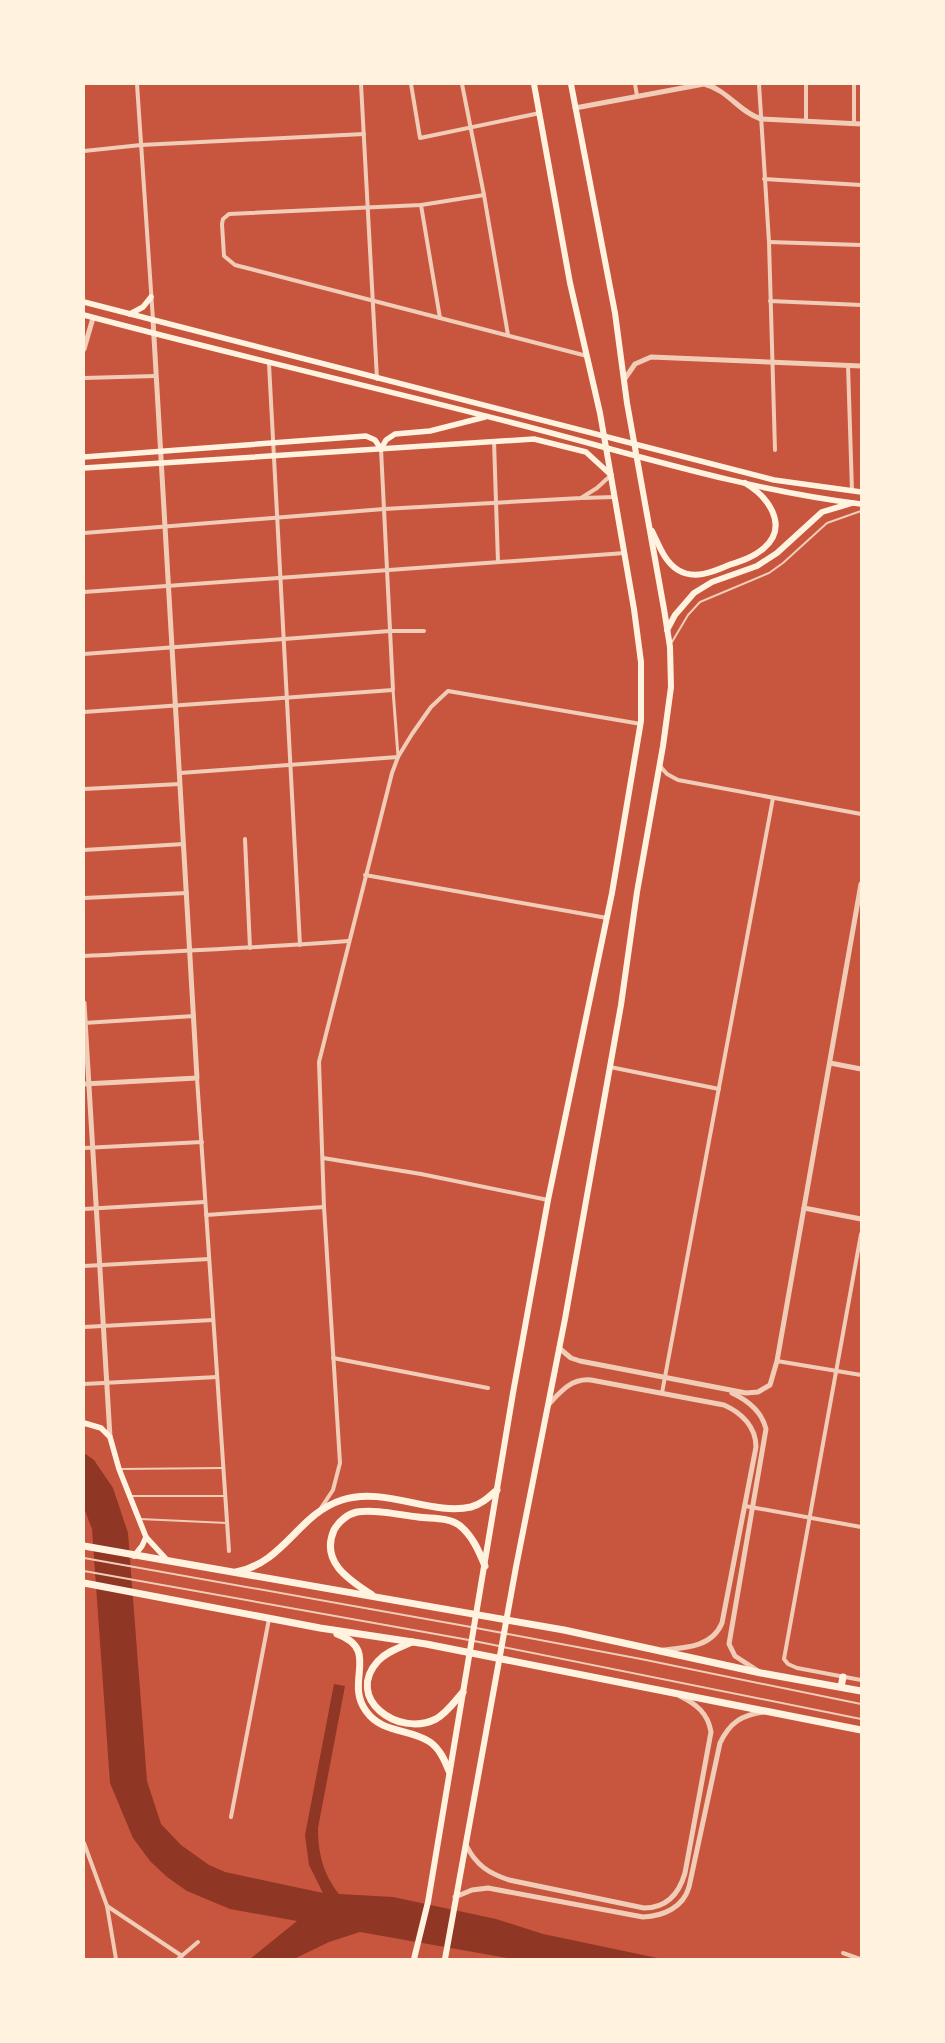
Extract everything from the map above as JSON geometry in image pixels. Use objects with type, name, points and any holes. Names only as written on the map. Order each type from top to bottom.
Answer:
[{"type":"highway","points":[[230,1573],[251,1569],[272,1556],[319,1511],[342,1500],[358,1497],[386,1498],[462,1508],[484,1502],[497,1490]]},
{"type":"highway","points":[[374,1596],[343,1575],[335,1564],[332,1555],[330,1544],[336,1527],[345,1517],[356,1512],[454,1522],[472,1540],[485,1566]]},
{"type":"highway","points":[[84,1546],[564,1630],[761,1672],[861,1691]]},
{"type":"highway","points":[[84,1583],[269,1619],[426,1644],[861,1730]]},
{"type":"highway","points":[[320,1628],[346,1637],[358,1648],[362,1658],[357,1676],[358,1693],[362,1705],[368,1714],[388,1728],[430,1742],[441,1754],[449,1771]]},
{"type":"highway","points":[[414,1642],[384,1655],[371,1670],[368,1682],[375,1707],[393,1720],[404,1723],[426,1723],[444,1714],[463,1692]]},
{"type":"highway","points":[[841,1687],[843,1677]]},
{"type":"main road","points":[[414,1957],[428,1902],[548,1200],[607,918],[641,724],[641,655],[625,553],[587,356],[570,283],[534,84]]},
{"type":"main road","points":[[445,1959],[453,1906],[466,1845],[610,1067],[660,766],[671,687],[670,647],[624,380],[615,313],[571,84]]},
{"type":"main road","points":[[130,314],[143,307],[151,297]]},
{"type":"main road","points":[[84,302],[376,379],[781,481],[861,492]]},
{"type":"main road","points":[[84,315],[269,364],[486,416],[786,493],[861,504]]},
{"type":"main road","points":[[381,449],[386,440],[395,434],[430,431],[486,416]]},
{"type":"main road","points":[[84,457],[366,436],[375,440],[381,449]]},
{"type":"main road","points":[[84,468],[494,441],[540,440],[578,449],[592,456],[611,475]]},
{"type":"main road","points":[[649,526],[668,560],[685,574],[706,574],[749,558],[767,545],[772,536],[775,519],[774,512],[765,498],[745,483]]},
{"type":"main road","points":[[667,630],[675,614],[694,593],[712,582],[758,566],[777,553],[822,512],[852,503]]},
{"type":"main road","points":[[84,1423],[101,1428],[110,1437],[118,1469],[146,1537],[156,1551],[169,1562]]},
{"type":"main road","points":[[134,1556],[140,1550],[146,1537]]},
{"type":"street","points":[[137,84],[162,463],[206,1215],[229,1551]]},
{"type":"street","points":[[361,84],[376,379]]},
{"type":"street","points":[[411,84],[420,138],[540,113]]},
{"type":"street","points":[[462,84],[484,195],[508,336]]},
{"type":"street","points":[[635,84],[637,96]]},
{"type":"street","points":[[575,108],[704,84],[720,90],[747,112],[761,119],[861,124]]},
{"type":"street","points":[[759,84],[769,242],[775,450]]},
{"type":"street","points":[[806,84],[806,121]]},
{"type":"street","points":[[854,84],[854,123]]},
{"type":"street","points":[[84,151],[141,145],[364,134]]},
{"type":"street","points":[[764,179],[861,185]]},
{"type":"street","points":[[484,195],[421,205],[234,213],[225,217],[222,224],[224,256],[230,262],[587,356]]},
{"type":"street","points":[[421,205],[440,318]]},
{"type":"street","points":[[769,242],[861,245]]},
{"type":"street","points":[[770,301],[861,306]]},
{"type":"street","points":[[84,349],[93,318]]},
{"type":"street","points":[[624,380],[635,364],[650,357],[861,366]]},
{"type":"street","points":[[269,364],[300,945]]},
{"type":"street","points":[[848,365],[852,491]]},
{"type":"street","points":[[84,378],[156,376]]},
{"type":"street","points":[[494,441],[498,562]]},
{"type":"street","points":[[381,449],[398,757]]},
{"type":"street","points":[[581,498],[597,488],[611,475]]},
{"type":"street","points":[[84,533],[384,509],[614,497]]},
{"type":"street","points":[[84,592],[625,553]]},
{"type":"street","points":[[84,654],[283,641],[390,631],[424,631]]},
{"type":"street","points":[[84,712],[393,690]]},
{"type":"street","points":[[319,1511],[337,1480],[340,1463],[324,1207],[318,1062],[382,806],[398,757],[432,707],[448,691],[641,724]]},
{"type":"street","points":[[180,773],[398,757]]},
{"type":"street","points":[[660,766],[667,774],[678,780],[861,814]]},
{"type":"street","points":[[84,788],[180,784]]},
{"type":"street","points":[[662,1393],[773,798]]},
{"type":"street","points":[[245,839],[250,948]]},
{"type":"street","points":[[84,850],[184,844]]},
{"type":"street","points":[[365,876],[607,918]]},
{"type":"street","points":[[559,1348],[576,1360],[746,1393],[765,1390],[773,1379],[859,909],[861,884]]},
{"type":"street","points":[[84,898],[187,893]]},
{"type":"street","points":[[84,956],[348,941]]},
{"type":"street","points":[[84,1003],[86,1084],[93,1148],[105,1383],[110,1437]]},
{"type":"street","points":[[84,1023],[194,1016]]},
{"type":"street","points":[[830,1063],[861,1069]]},
{"type":"street","points":[[610,1067],[719,1089]]},
{"type":"street","points":[[86,1084],[198,1078]]},
{"type":"street","points":[[84,1148],[202,1142]]},
{"type":"street","points":[[323,1158],[421,1174],[548,1200]]},
{"type":"street","points":[[84,1209],[206,1202]]},
{"type":"street","points":[[206,1215],[324,1207]]},
{"type":"street","points":[[804,1208],[861,1219]]},
{"type":"street","points":[[861,1234],[808,1517],[784,1659],[788,1664],[797,1668],[861,1680]]},
{"type":"street","points":[[84,1266],[209,1259]]},
{"type":"street","points":[[84,1327],[213,1320]]},
{"type":"street","points":[[333,1358],[488,1388]]},
{"type":"street","points":[[777,1361],[861,1375]]},
{"type":"street","points":[[84,1384],[217,1377]]},
{"type":"street","points":[[548,1404],[572,1383],[584,1379],[731,1408],[747,1421],[752,1428],[756,1447],[725,1609],[718,1632],[706,1642],[689,1648],[661,1650]]},
{"type":"street","points":[[726,1389],[753,1407],[764,1421],[766,1429],[729,1644],[730,1649],[739,1660],[761,1672]]},
{"type":"street","points":[[745,1506],[861,1527]]},
{"type":"street","points":[[725,1609],[734,1610]]},
{"type":"street","points":[[231,1817],[269,1619]]},
{"type":"street","points":[[466,1845],[479,1866],[509,1880],[644,1908],[659,1906],[669,1900],[678,1891],[685,1873],[711,1732],[706,1716],[699,1708],[672,1693]]},
{"type":"street","points":[[455,1897],[472,1890],[488,1888],[643,1917],[668,1912],[683,1900],[689,1887],[720,1742],[730,1726],[737,1720],[765,1712]]},
{"type":"street","points":[[84,1842],[107,1906],[116,1959]]},
{"type":"street","points":[[84,1859],[89,1857]]},
{"type":"street","points":[[107,1906],[180,1958],[198,1942]]},
{"type":"street","points":[[843,1953],[860,1959]]},
{"type":"lane","points":[[670,647],[688,615],[700,602],[768,573],[783,563],[827,523],[861,511]]},
{"type":"lane","points":[[118,1469],[223,1468]]},
{"type":"lane","points":[[133,1496],[225,1496]]},
{"type":"lane","points":[[139,1519],[227,1523]]},
{"type":"lane","points":[[84,1558],[561,1644],[861,1704]]},
{"type":"lane","points":[[84,1571],[559,1656],[760,1700],[861,1719]]},
{"type":"shaded area","points":[[84,1453],[94,1460],[113,1488],[128,1533],[147,1781],[161,1824],[181,1845],[209,1865],[225,1872],[323,1893],[309,1865],[305,1835],[334,1684],[345,1686],[318,1828],[322,1863],[329,1879],[339,1894],[393,1897],[496,1919],[543,1934],[662,1959],[513,1959],[360,1932],[329,1942],[294,1959],[250,1959],[297,1921],[230,1909],[187,1891],[167,1877],[150,1861],[133,1838],[110,1783],[92,1529],[84,1508]]}]
